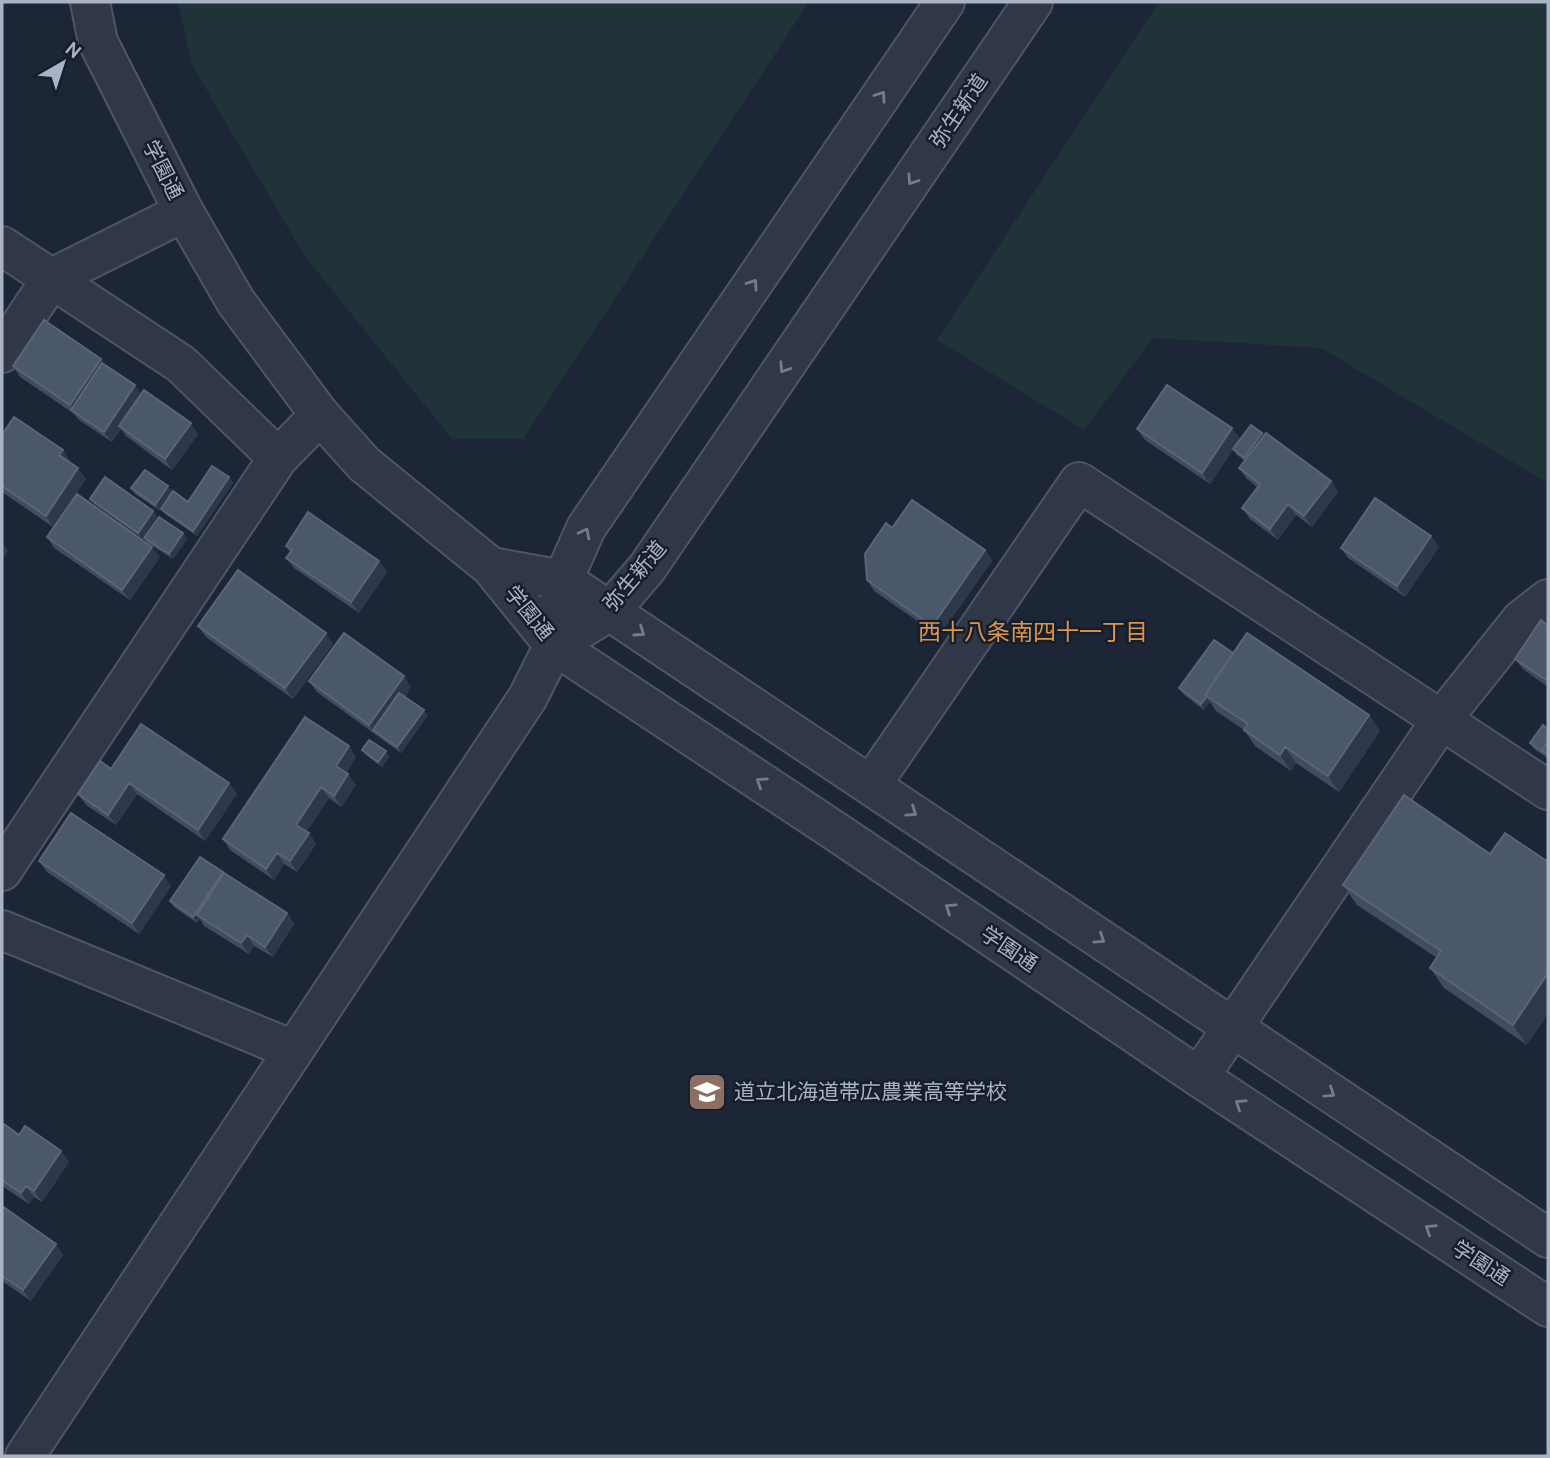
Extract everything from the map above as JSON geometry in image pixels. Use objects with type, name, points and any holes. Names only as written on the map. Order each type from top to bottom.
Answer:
[{"type":"street","name":"学園通","points":[[90,2],[98,42],[184,212],[236,302],[320,415],[364,464],[491,567],[554,645],[1548,1307]]},
{"type":"street","points":[[25,1456],[527,697],[554,645],[563,580],[586,528],[945,2]]},
{"type":"street","name":"弥生新道","points":[[554,645],[610,611],[647,568],[1033,2]]},
{"type":"street","points":[[2,353],[52,278],[184,212]]},
{"type":"street","points":[[2,246],[181,364],[278,458]]},
{"type":"street","points":[[2,871],[278,458],[320,415]]},
{"type":"street","points":[[871,785],[1079,482],[1548,790]]},
{"type":"street","name":"学園通","points":[[491,567],[563,580],[1548,1238]]},
{"type":"street","points":[[1199,1077],[1442,719],[1521,620],[1548,599]]},
{"type":"street","points":[[2,930],[293,1051]]},
{"type":"green space","points":[[178,2],[809,2],[523,439],[452,439],[304,255],[192,65]]},
{"type":"green space","points":[[1159,2],[1548,2],[1548,483],[1321,348],[1153,338],[1084,430],[937,340]]},
{"type":"building","points":[[44,320],[101,359],[70,405],[13,366]]},
{"type":"building","points":[[102,363],[135,385],[104,432],[71,410]]},
{"type":"building","points":[[1167,385],[1232,428],[1202,473],[1137,429]]},
{"type":"building","points":[[144,390],[191,423],[165,459],[119,426]]},
{"type":"building","points":[[14,417],[63,450],[59,455],[78,468],[46,516],[2,486],[2,435]]},
{"type":"building","points":[[1251,425],[1262,433],[1244,458],[1233,449]]},
{"type":"building","points":[[1266,433],[1331,481],[1304,516],[1288,504],[1270,529],[1242,508],[1260,484],[1239,468]]},
{"type":"building","points":[[212,466],[229,477],[193,531],[161,509],[173,491],[188,502]]},
{"type":"building","points":[[145,470],[168,486],[155,505],[131,488]]},
{"type":"building","points":[[105,477],[153,511],[138,533],[90,499]]},
{"type":"building","points":[[77,494],[152,547],[122,590],[47,537]]},
{"type":"building","points":[[1375,498],[1431,536],[1397,586],[1341,548]]},
{"type":"building","points":[[912,500],[985,550],[932,626],[867,580],[865,554],[886,523],[892,528]]},
{"type":"building","points":[[308,512],[379,561],[351,602],[286,558],[292,550],[286,546]]},
{"type":"building","points":[[159,517],[183,533],[169,554],[144,538]]},
{"type":"building","points":[[238,570],[326,633],[285,688],[198,626]]},
{"type":"building","points":[[1541,620],[1548,626],[1548,681],[1515,659]]},
{"type":"building","points":[[344,633],[404,676],[369,725],[309,681]]},
{"type":"building","points":[[1247,633],[1369,715],[1328,776],[1285,747],[1280,755],[1244,730],[1248,724],[1205,695]]},
{"type":"building","points":[[1214,640],[1233,653],[1201,704],[1179,688]]},
{"type":"building","points":[[399,693],[424,710],[397,747],[373,730]]},
{"type":"building","points":[[305,717],[349,746],[336,766],[348,774],[334,796],[321,787],[296,825],[309,833],[290,861],[277,853],[266,869],[223,839]]},
{"type":"building","points":[[141,724],[229,783],[198,830],[129,783],[108,815],[78,794],[100,761],[111,769]]},
{"type":"building","points":[[1543,725],[1548,729],[1548,741],[1543,752],[1530,743]]},
{"type":"building","points":[[369,740],[386,751],[378,762],[362,750]]},
{"type":"building","points":[[1548,741],[1548,755],[1542,750]]},
{"type":"building","points":[[1404,795],[1490,854],[1505,833],[1548,862],[1548,973],[1513,1025],[1430,968],[1441,951],[1343,885]]},
{"type":"building","points":[[71,813],[164,875],[132,923],[39,861]]},
{"type":"building","points":[[200,857],[223,872],[193,917],[170,901]]},
{"type":"building","points":[[224,873],[287,913],[265,947],[247,935],[241,943],[197,915]]},
{"type":"building","points":[[4,1124],[19,1135],[25,1126],[61,1151],[34,1191],[26,1186],[21,1193],[2,1180]]},
{"type":"building","points":[[2,1206],[56,1244],[23,1290],[2,1276]]},
{"type":"place","name":"道立北海道帯広農業高等学校","points":[[707,1092]]},
{"type":"district","name":"西十八条南四十一丁目","points":[[1033,632]]}]
